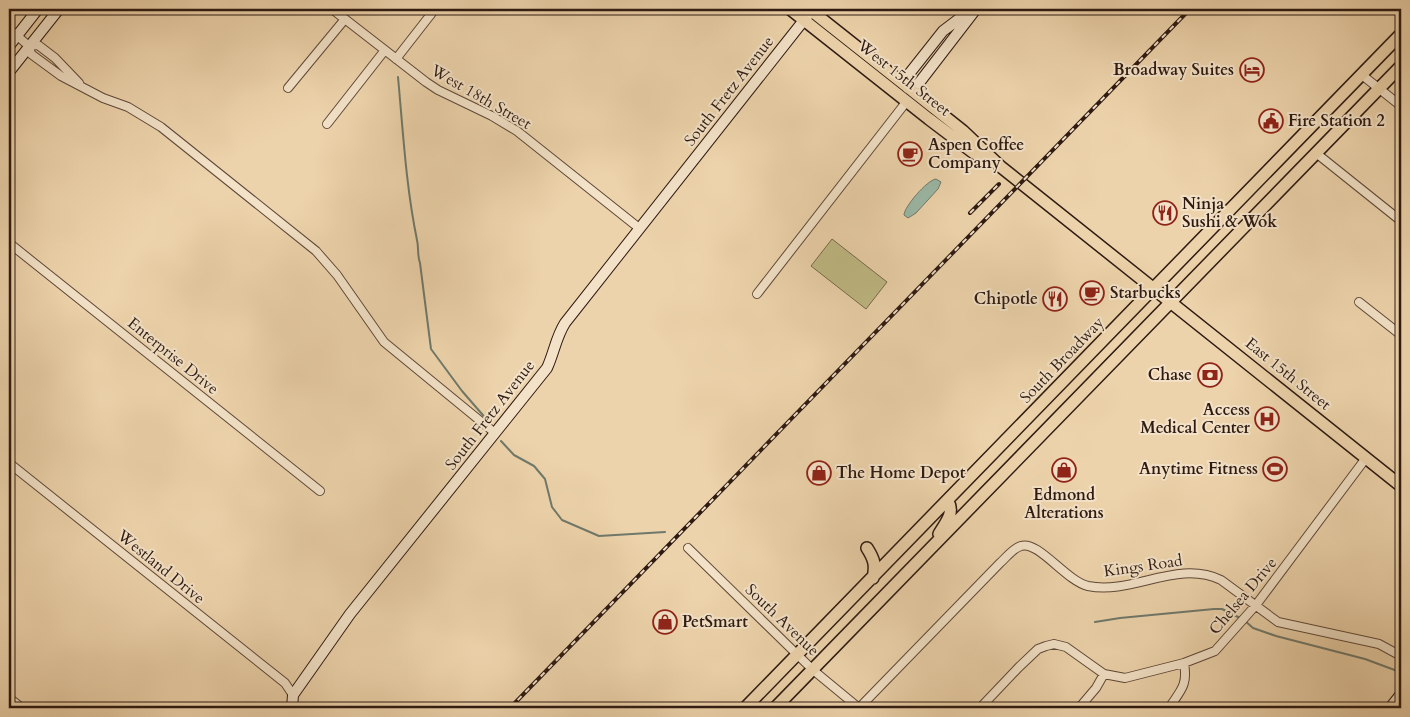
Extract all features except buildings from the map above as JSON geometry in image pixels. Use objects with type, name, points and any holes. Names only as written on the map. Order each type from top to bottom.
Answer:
[{"type":"main road","name":"West 15th Street","points":[[790,9],[974,153],[1001,167]]},
{"type":"main road","name":"West 15th Street","points":[[811,9],[962,131],[1001,167],[1154,288]]},
{"type":"main road","name":"South Broadway","points":[[745,708],[1401,34]]},
{"type":"main road","points":[[775,708],[1401,66]]},
{"type":"main road","points":[[907,101],[908,88]]},
{"type":"main road","points":[[1300,138],[1316,154]]},
{"type":"main road","name":"East 15th Street","points":[[1154,288],[1401,486]]},
{"type":"main road","points":[[930,549],[951,515],[948,501]]},
{"type":"main road","points":[[873,578],[875,566],[867,548],[878,554],[895,555]]},
{"type":"street","points":[[9,46],[13,32],[38,9]]},
{"type":"street","points":[[9,72],[59,9]]},
{"type":"street","name":"West 18th Street","points":[[332,9],[438,90],[492,116],[516,131],[640,228]]},
{"type":"street","points":[[396,59],[435,9]]},
{"type":"street","name":"South Fretz Avenue","points":[[293,695],[350,614],[547,368],[555,350],[557,338],[565,324],[811,9]]},
{"type":"street","points":[[972,9],[942,31],[909,74],[908,88],[919,83],[976,9]]},
{"type":"street","points":[[288,88],[345,18]]},
{"type":"street","points":[[13,32],[29,46],[31,54],[61,76],[103,98],[128,107],[161,127],[316,251],[337,275],[384,342],[495,433]]},
{"type":"street","points":[[29,46],[38,45],[55,58],[86,90]]},
{"type":"street","points":[[327,124],[385,50]]},
{"type":"street","points":[[1362,75],[1401,106]]},
{"type":"street","points":[[757,294],[907,101]]},
{"type":"street","points":[[1316,154],[1401,221]]},
{"type":"street","name":"Enterprise Drive","points":[[9,243],[320,491]]},
{"type":"street","points":[[1359,302],[1401,335]]},
{"type":"street","name":"Chelsea Drive","points":[[980,708],[1038,649],[1054,644],[1066,647],[1104,674],[1125,678],[1184,663],[1214,651],[1256,605],[1366,458]]},
{"type":"street","name":"Westland Drive","points":[[9,463],[285,683],[293,695]]},
{"type":"street","name":"Kings Road","points":[[859,708],[1013,550],[1021,546],[1031,546],[1040,551],[1069,577],[1087,586],[1110,588],[1181,573],[1210,575],[1221,580],[1278,622],[1379,644],[1401,656]]},
{"type":"street","name":"South Avenue","points":[[688,548],[813,670],[859,708]]},
{"type":"street","points":[[1169,708],[1187,677],[1184,663]]},
{"type":"street","points":[[1079,708],[1096,688],[1104,674]]},
{"type":"street","points":[[1390,708],[1401,694]]},
{"type":"street","points":[[292,708],[293,695]]},
{"type":"street","points":[[9,698],[22,708]]},
{"type":"shaded area","points":[[936,179],[941,182],[938,189],[916,213],[908,218],[904,215],[917,194],[927,184]]},
{"type":"shaded area","points":[[832,239],[887,282],[866,309],[811,266]]},
{"type":"waterway","points":[[398,77],[407,179],[418,243],[431,349],[462,391],[488,421]]},
{"type":"waterway","points":[[501,441],[514,455],[534,466],[545,479],[552,507],[562,520],[599,536],[665,532]]},
{"type":"waterway","points":[[1095,622],[1214,609],[1222,609],[1240,618]]},
{"type":"waterway","points":[[1244,620],[1253,628],[1276,636],[1365,659],[1400,672]]},
{"type":"railway","points":[[510,708],[1190,9]]},
{"type":"railway","points":[[970,213],[999,184]]},
{"type":"place","name":"Broadway Suites","points":[[1252,70]]},
{"type":"place","name":"Fire Station 2","points":[[1271,121]]},
{"type":"place","name":"Aspen Coffee Company","points":[[910,154]]},
{"type":"place","name":"Ninja Sushi & Wok","points":[[1165,213]]},
{"type":"place","name":"Starbucks","points":[[1092,293]]},
{"type":"place","name":"Chipotle","points":[[1055,299]]},
{"type":"place","name":"Chase","points":[[1210,375]]},
{"type":"place","name":"Access Medical Center","points":[[1267,419]]},
{"type":"place","name":"Anytime Fitness","points":[[1275,469]]},
{"type":"place","name":"Edmond Alterations","points":[[1064,470]]},
{"type":"place","name":"The Home Depot","points":[[819,473]]},
{"type":"place","name":"PetSmart","points":[[665,622]]}]
